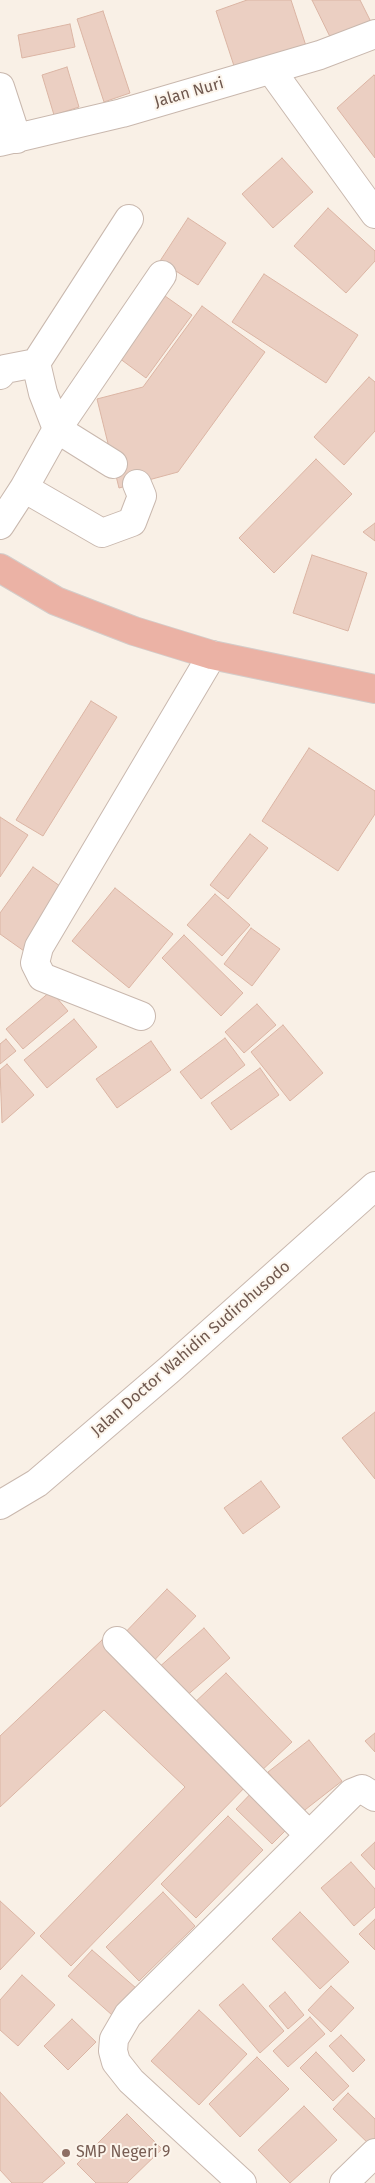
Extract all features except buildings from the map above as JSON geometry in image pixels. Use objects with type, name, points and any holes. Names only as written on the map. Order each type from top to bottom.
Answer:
[{"type":"highway","points":[[0,568],[56,601],[134,631],[212,655],[375,689]]},
{"type":"street","name":"Jalan Nuri","points":[[9,140],[122,113],[271,70],[320,55],[375,34]]},
{"type":"street","points":[[271,70],[375,214]]},
{"type":"street","points":[[0,87],[9,140]]},
{"type":"street","points":[[113,464],[58,429],[43,393],[36,363],[129,219]]},
{"type":"street","points":[[0,525],[58,429],[162,275]]},
{"type":"street","points":[[0,375],[5,368],[36,363]]},
{"type":"street","points":[[24,488],[102,533],[132,522],[142,496],[137,484]]},
{"type":"street","points":[[141,1016],[42,977],[35,963],[38,947],[212,655]]},
{"type":"street","name":"Jalan Doctor Wahidin Sudirohusodo","points":[[0,1505],[37,1483],[169,1370],[375,1186]]},
{"type":"street","points":[[118,1640],[308,1834]]},
{"type":"street","points":[[242,2183],[122,2072],[116,2062],[113,2051],[114,2039],[128,2015],[352,1792],[362,1789],[375,1796]]},
{"type":"street","points":[[344,2183],[375,2153]]},
{"type":"place","name":"SMP Negeri 9","points":[[66,2153]]}]
